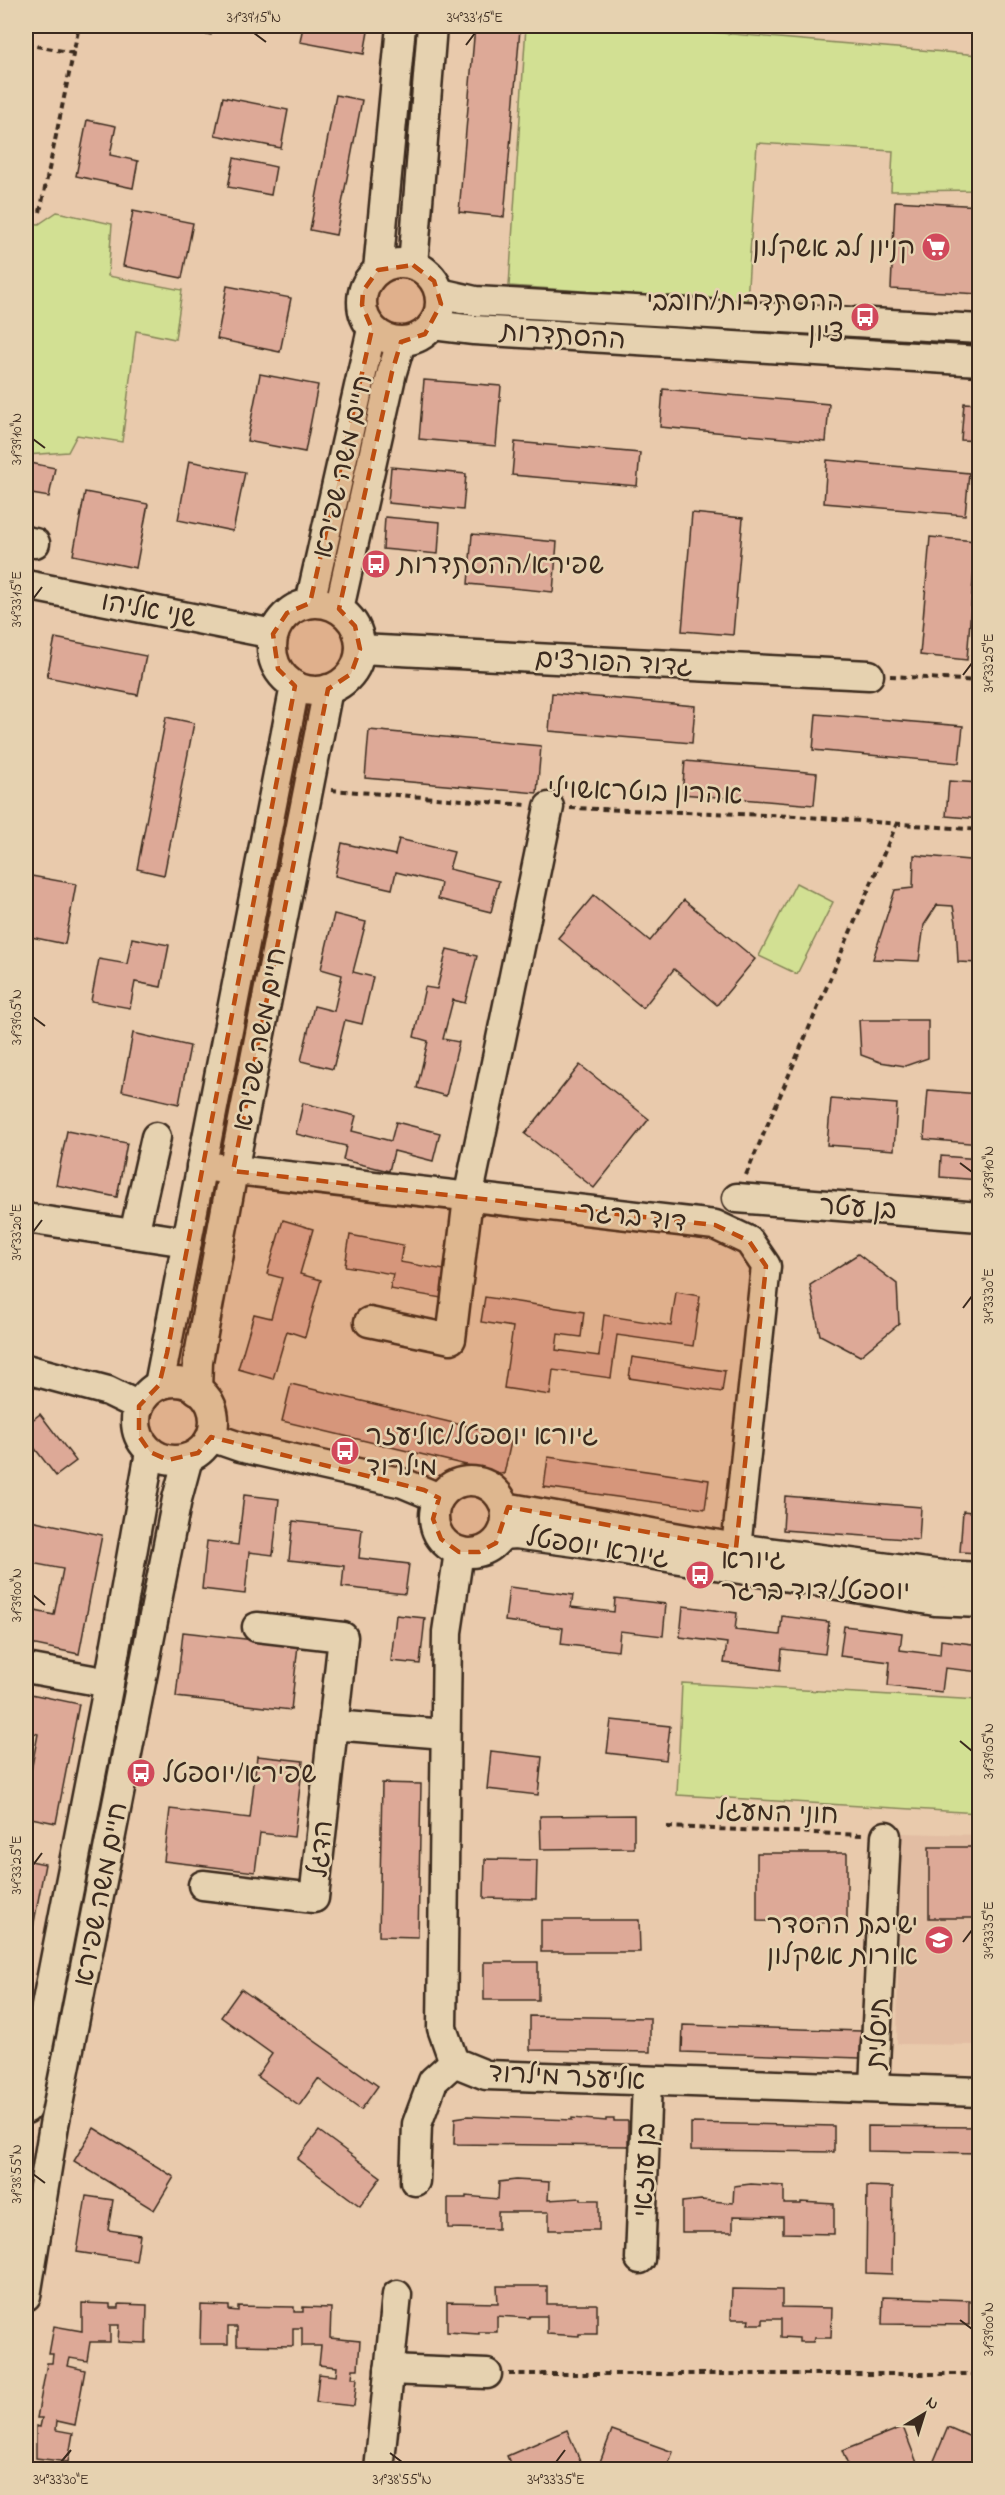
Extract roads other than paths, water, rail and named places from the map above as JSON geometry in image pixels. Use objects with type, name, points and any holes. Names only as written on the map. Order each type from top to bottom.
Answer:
[{"type":"street","points":[[378,270],[401,26]]},
{"type":"street","points":[[413,265],[432,26]]},
{"type":"street","points":[[401,263],[413,265],[425,271],[434,281],[440,293],[441,304],[433,325],[414,340],[401,342],[391,340],[372,329],[365,317],[362,304],[363,291],[369,279],[378,270],[401,263]]},
{"type":"street","name":"ההסתדרות","points":[[440,293],[475,301],[980,329]]},
{"type":"street","name":"ההסתדרות","points":[[433,325],[474,330],[980,362]]},
{"type":"street","name":"חיים משה שפירא","points":[[310,603],[372,329]]},
{"type":"street","name":"חיים משה שפירא","points":[[339,609],[392,372],[401,342]]},
{"type":"street","name":"שני אליהו","points":[[26,585],[273,634]]},
{"type":"street","points":[[310,603],[320,603],[339,609],[355,626],[360,650],[351,674],[341,683],[328,689],[312,691],[296,686],[285,679],[273,658],[273,634],[279,622],[298,606],[310,603]]},
{"type":"street","name":"גדוד הפורצים","points":[[360,650],[869,675]]},
{"type":"street","name":"חיים משה שפירא","points":[[159,1385],[296,686]]},
{"type":"street","name":"חיים משה שפירא","points":[[197,1390],[198,1361],[233,1171],[328,689]]},
{"type":"street","points":[[369,1322],[451,1339],[468,1198],[549,807]]},
{"type":"street","points":[[135,1234],[156,1137]]},
{"type":"street","name":"דוד ברגר","points":[[201,1166],[716,1225],[749,1241],[766,1266],[736,1548]]},
{"type":"street","name":"בן עטר","points":[[737,1198],[980,1217]]},
{"type":"street","points":[[26,1218],[187,1242]]},
{"type":"street","points":[[26,1369],[108,1391],[139,1406]]},
{"type":"street","points":[[179,1383],[197,1390],[210,1406],[213,1416],[211,1437],[205,1446],[188,1458],[168,1460],[150,1452],[139,1436],[136,1416],[144,1398],[159,1385],[179,1383]]},
{"type":"street","points":[[211,1437],[240,1447],[403,1483],[439,1497]]},
{"type":"street","name":"חיים משה שפירא","points":[[26,2109],[33,2018],[109,1683],[150,1452]]},
{"type":"street","name":"חיים משה שפירא","points":[[26,2296],[54,2125],[177,1499],[188,1458]]},
{"type":"street","points":[[469,1480],[491,1487],[500,1496],[505,1507],[507,1516],[502,1535],[496,1543],[479,1552],[459,1552],[449,1547],[436,1530],[434,1519],[439,1497],[447,1488],[457,1483],[469,1480]]},
{"type":"street","name":"גיורא יוספטל","points":[[505,1507],[736,1548],[942,1575],[980,1576]]},
{"type":"street","name":"גיורא יוספטל","points":[[502,1535],[516,1534],[576,1542],[935,1601],[980,1603]]},
{"type":"street","name":"אליעזר מילרוד","points":[[459,1552],[447,1632],[442,2028],[454,2062],[486,2075],[647,2082],[874,2086],[980,2092]]},
{"type":"street","name":"הדגל","points":[[203,1885],[315,1898],[343,1637],[257,1627]]},
{"type":"street","points":[[26,1668],[109,1683]]},
{"type":"street","points":[[333,1725],[445,1734]]},
{"type":"street","name":"תיסלית","points":[[874,2086],[886,1836]]},
{"type":"street","points":[[415,2181],[417,2124],[433,2081],[454,2062]]},
{"type":"street","name":"בן עוזאי","points":[[640,2259],[647,2082]]},
{"type":"street","points":[[379,2469],[397,2295]]},
{"type":"street","points":[[389,2370],[487,2374]]},
{"type":"place","name":"קניון לב אשקלון","points":[[936,247]]},
{"type":"place","name":"ההסתדרות/חובבי ציון","points":[[865,317]]},
{"type":"place","name":"שפירא/ההסתדרות","points":[[376,564]]},
{"type":"place","name":"גיורא יוספטל/אליעזר מילרוד","points":[[345,1451]]},
{"type":"place","name":"גיורא יוספטל/דוד ברגר","points":[[700,1575]]},
{"type":"place","name":"שפירא/יוספטל","points":[[141,1773]]},
{"type":"place","name":"ישיבת ההסדר אורות אשקלון","points":[[939,1940]]}]
